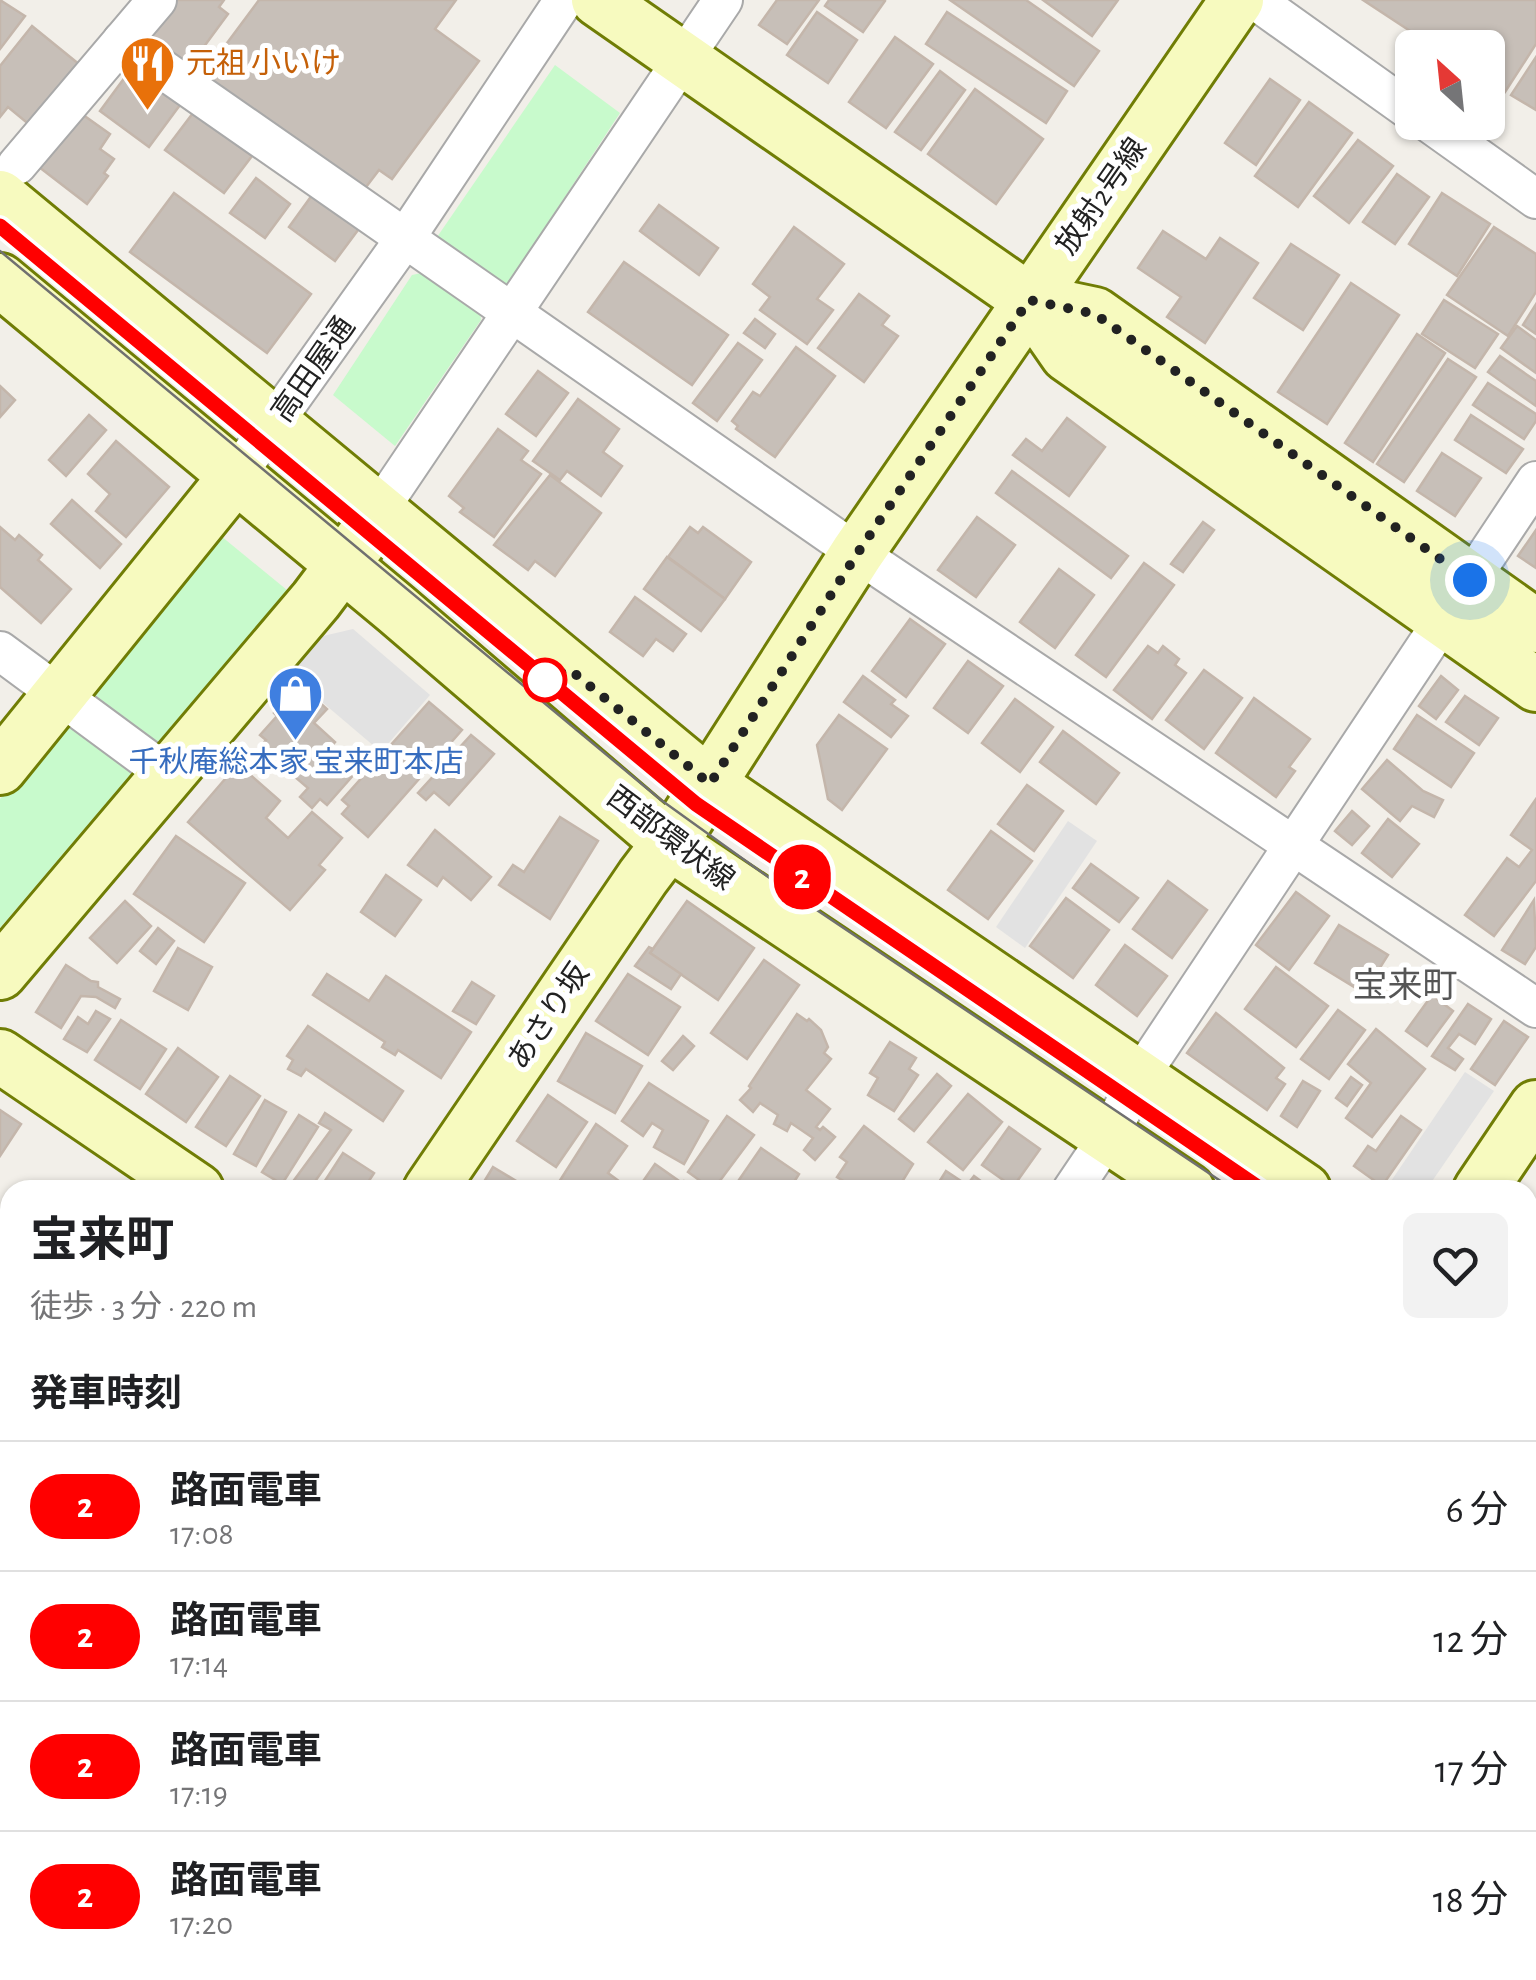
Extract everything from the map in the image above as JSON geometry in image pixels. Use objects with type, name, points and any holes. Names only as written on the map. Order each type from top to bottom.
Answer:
[{"type":"street","points":[[157,0],[9,181],[276,424],[710,784],[1290,1180]]},
{"type":"street","name":"高田屋通","points":[[0,768],[276,424],[564,0]]},
{"type":"street","points":[[598,0],[1029,300],[1095,314],[1458,600],[1536,685]]},
{"type":"street","points":[[0,973],[342,567],[723,0]]},
{"type":"street","name":"放射2号線","points":[[669,842],[857,554],[1237,0]]},
{"type":"street","points":[[1255,0],[1395,100]]},
{"type":"street","points":[[122,42],[857,554],[1536,1008]]},
{"type":"street","points":[[1453,140],[1536,199]]},
{"type":"street","name":"西部環状線","points":[[0,280],[669,842],[1172,1180]]},
{"type":"street","points":[[1079,1180],[1107,1138],[1140,1076],[1536,482]]},
{"type":"street","points":[[1458,600],[1536,626]]},
{"type":"street","points":[[0,651],[168,775]]},
{"type":"street","name":"あさり坂","points":[[437,1180],[669,842]]},
{"type":"street","points":[[0,1056],[182,1180]]},
{"type":"street","points":[[1487,1180],[1536,1106]]},
{"type":"green space","points":[[555,65],[620,113],[507,285],[493,289],[435,240]]},
{"type":"green space","points":[[426,272],[480,312],[481,320],[395,446],[333,395],[412,275]]},
{"type":"green space","points":[[221,536],[287,590],[0,928],[0,799]]},
{"type":"shaded area","points":[[353,629],[430,695],[381,752],[288,673],[319,637]]},
{"type":"shaded area","points":[[1068,821],[1097,841],[1025,948],[996,927]]},
{"type":"shaded area","points":[[1465,1072],[1494,1091],[1433,1180],[1392,1180]]},
{"type":"building","points":[[0,0],[25,16],[0,49]]},
{"type":"building","points":[[177,0],[224,0],[219,7],[228,14],[186,71],[145,42]]},
{"type":"building","points":[[259,0],[456,0],[435,29],[479,61],[392,179],[379,170],[363,191],[204,74]]},
{"type":"building","points":[[777,0],[819,0],[787,44],[759,25]]},
{"type":"building","points":[[829,0],[885,1],[863,32],[825,6]]},
{"type":"building","points":[[950,0],[1026,0],[1099,51],[1074,86]]},
{"type":"building","points":[[1043,0],[1118,0],[1092,36]]},
{"type":"building","points":[[1363,0],[1536,0],[1536,44],[1505,92],[1505,30],[1409,30]]},
{"type":"building","points":[[817,12],[857,40],[828,83],[787,55]]},
{"type":"building","points":[[947,12],[1067,91],[1046,123],[926,44]]},
{"type":"building","points":[[32,26],[80,65],[31,126],[8,107],[0,117],[0,66]]},
{"type":"building","points":[[895,37],[933,64],[886,128],[849,102]]},
{"type":"building","points":[[1536,57],[1536,110],[1511,95]]},
{"type":"building","points":[[131,69],[180,105],[149,147],[100,111]]},
{"type":"building","points":[[940,71],[965,90],[921,150],[895,132]]},
{"type":"building","points":[[1270,79],[1300,100],[1256,165],[1225,143]]},
{"type":"building","points":[[975,89],[1043,139],[996,204],[928,154]]},
{"type":"building","points":[[1309,102],[1352,133],[1298,207],[1255,176]]},
{"type":"building","points":[[79,112],[110,134],[100,149],[114,159],[104,173],[108,176],[87,204],[39,167]]},
{"type":"building","points":[[193,113],[252,156],[224,193],[165,150]]},
{"type":"building","points":[[1358,140],[1393,166],[1349,223],[1314,196]]},
{"type":"building","points":[[1397,174],[1429,197],[1395,244],[1363,222]]},
{"type":"building","points":[[256,178],[290,204],[265,238],[230,213]]},
{"type":"building","points":[[315,191],[361,226],[335,261],[289,227]]},
{"type":"building","points":[[174,193],[311,294],[267,353],[130,252]]},
{"type":"building","points":[[1442,193],[1490,224],[1457,276],[1409,244]]},
{"type":"building","points":[[659,205],[718,248],[699,275],[640,231]]},
{"type":"building","points":[[794,227],[844,264],[817,299],[833,310],[807,344],[760,310],[770,297],[753,284]]},
{"type":"building","points":[[1494,227],[1536,254],[1536,292],[1508,336],[1447,295]]},
{"type":"building","points":[[1163,231],[1206,259],[1220,238],[1258,263],[1205,343],[1167,317],[1181,297],[1138,268]]},
{"type":"building","points":[[1291,244],[1339,275],[1303,330],[1254,298]]},
{"type":"building","points":[[624,262],[728,335],[692,385],[588,312]]},
{"type":"building","points":[[1351,283],[1399,315],[1327,424],[1278,392]]},
{"type":"building","points":[[859,294],[889,316],[882,325],[898,336],[864,382],[818,348]]},
{"type":"building","points":[[1444,300],[1498,334],[1475,368],[1422,334]]},
{"type":"building","points":[[1536,304],[1536,334],[1523,325]]},
{"type":"building","points":[[755,319],[775,334],[765,348],[744,333]]},
{"type":"building","points":[[1517,326],[1536,340],[1536,373],[1501,348]]},
{"type":"building","points":[[1417,334],[1445,353],[1373,462],[1345,443]]},
{"type":"building","points":[[738,343],[762,360],[717,421],[693,403]]},
{"type":"building","points":[[796,347],[835,376],[775,457],[736,429],[738,426],[732,421],[753,392],[760,396]]},
{"type":"building","points":[[1500,356],[1536,381],[1536,406],[1488,372]]},
{"type":"building","points":[[1448,359],[1476,377],[1404,482],[1377,464]]},
{"type":"building","points":[[538,371],[568,393],[536,436],[506,414]]},
{"type":"building","points":[[1488,383],[1536,414],[1536,421],[1524,439],[1473,405]]},
{"type":"building","points":[[0,386],[15,400],[0,417]]},
{"type":"building","points":[[578,399],[619,429],[603,452],[622,466],[601,496],[567,471],[560,480],[533,461]]},
{"type":"building","points":[[89,415],[106,430],[66,476],[49,460]]},
{"type":"building","points":[[1471,415],[1523,449],[1506,473],[1455,440]]},
{"type":"building","points":[[1067,418],[1105,447],[1069,496],[1013,455],[1026,439],[1042,451]]},
{"type":"building","points":[[498,429],[528,451],[521,460],[541,474],[494,537],[460,512],[464,508],[449,496]]},
{"type":"building","points":[[116,441],[169,487],[126,537],[96,511],[110,494],[88,474]]},
{"type":"building","points":[[1442,453],[1481,478],[1455,516],[1417,491]]},
{"type":"building","points":[[1012,471],[1128,556],[1111,578],[996,493]]},
{"type":"building","points":[[550,475],[601,513],[555,576],[535,561],[528,570],[494,545]]},
{"type":"building","points":[[72,500],[121,544],[100,568],[51,524]]},
{"type":"building","points":[[977,517],[1015,545],[976,597],[938,570]]},
{"type":"building","points":[[1203,522],[1214,530],[1183,572],[1171,564]]},
{"type":"building","points":[[0,527],[15,540],[19,535],[42,555],[38,560],[71,589],[41,623],[0,587]]},
{"type":"building","points":[[690,527],[698,533],[703,527],[751,562],[725,599],[668,557]]},
{"type":"building","points":[[1536,530],[1536,568],[1518,556]]},
{"type":"building","points":[[667,557],[725,599],[701,631],[644,589]]},
{"type":"building","points":[[1144,563],[1174,585],[1106,677],[1076,655]]},
{"type":"building","points":[[1059,569],[1094,595],[1055,648],[1020,622]]},
{"type":"building","points":[[635,597],[686,634],[673,651],[656,639],[643,656],[610,632]]},
{"type":"building","points":[[910,619],[945,644],[906,697],[872,671]]},
{"type":"building","points":[[1148,646],[1158,653],[1163,646],[1179,659],[1175,665],[1186,673],[1152,719],[1114,690]]},
{"type":"building","points":[[968,661],[1003,686],[968,733],[934,708]]},
{"type":"building","points":[[1204,670],[1242,698],[1204,749],[1166,720]]},
{"type":"building","points":[[863,676],[895,700],[891,704],[908,716],[891,737],[844,702]]},
{"type":"building","points":[[1441,676],[1458,690],[1436,719],[1419,706]]},
{"type":"building","points":[[299,684],[327,709],[314,723],[335,742],[330,748],[357,771],[327,805],[320,799],[312,808],[300,797],[308,788],[260,747],[266,740],[260,735]]},
{"type":"building","points":[[1465,696],[1498,718],[1479,745],[1446,722]]},
{"type":"building","points":[[1254,698],[1310,739],[1289,767],[1295,771],[1276,797],[1216,753]]},
{"type":"building","points":[[1015,699],[1053,727],[1020,772],[982,743]]},
{"type":"building","points":[[429,702],[462,730],[368,837],[342,814],[349,806],[342,800]]},
{"type":"building","points":[[839,715],[887,749],[842,810],[828,799],[817,745]]},
{"type":"building","points":[[1417,715],[1474,753],[1451,787],[1394,749]]},
{"type":"building","points":[[1063,731],[1119,773],[1096,804],[1040,762]]},
{"type":"building","points":[[471,735],[494,754],[449,805],[434,792],[426,800],[418,793]]},
{"type":"building","points":[[1387,760],[1423,791],[1443,800],[1434,817],[1412,806],[1400,821],[1362,789]]},
{"type":"building","points":[[238,764],[280,801],[266,818],[288,838],[312,812],[342,838],[319,865],[325,870],[290,910],[188,822]]},
{"type":"building","points":[[1027,785],[1063,811],[1034,851],[998,824]]},
{"type":"building","points":[[1536,799],[1536,881],[1494,936],[1465,915],[1507,858],[1519,867],[1532,850],[1511,835]]},
{"type":"building","points":[[1352,811],[1369,826],[1352,845],[1335,831]]},
{"type":"building","points":[[560,817],[598,841],[550,919],[499,885],[513,865],[524,872]]},
{"type":"building","points":[[1388,819],[1419,844],[1392,877],[1362,853]]},
{"type":"building","points":[[435,830],[491,877],[471,900],[443,877],[437,886],[408,865]]},
{"type":"building","points":[[991,831],[1032,861],[988,919],[948,890]]},
{"type":"building","points":[[176,836],[245,883],[204,942],[134,894]]},
{"type":"building","points":[[1091,864],[1138,898],[1119,922],[1073,888]]},
{"type":"building","points":[[386,875],[421,900],[395,936],[361,912]]},
{"type":"building","points":[[1168,881],[1207,910],[1172,958],[1133,929]]},
{"type":"building","points":[[1296,892],[1329,916],[1289,970],[1256,945]]},
{"type":"building","points":[[1066,898],[1109,930],[1073,978],[1030,946]]},
{"type":"building","points":[[1534,900],[1536,947],[1525,964],[1502,950]]},
{"type":"building","points":[[125,901],[151,926],[117,963],[90,938]]},
{"type":"building","points":[[687,901],[754,948],[718,1000],[650,953]]},
{"type":"building","points":[[1339,925],[1388,955],[1364,993],[1315,963]]},
{"type":"building","points":[[158,928],[174,941],[156,964],[140,951]]},
{"type":"building","points":[[1125,945],[1167,976],[1137,1016],[1096,985]]},
{"type":"building","points":[[649,947],[653,949],[650,953],[681,974],[671,989],[635,966]]},
{"type":"building","points":[[178,948],[212,967],[188,1010],[154,991]]},
{"type":"building","points":[[764,960],[799,985],[747,1059],[711,1033]]},
{"type":"building","points":[[66,965],[120,999],[115,1008],[96,997],[81,996],[61,1028],[36,1012]]},
{"type":"building","points":[[1276,967],[1328,1006],[1296,1047],[1245,1009]]},
{"type":"building","points":[[327,974],[369,1001],[386,976],[471,1032],[441,1078],[398,1050],[395,1055],[382,1047],[385,1042],[313,995]]},
{"type":"building","points":[[628,974],[680,1007],[648,1055],[596,1021]]},
{"type":"building","points":[[472,982],[494,996],[476,1024],[453,1011]]},
{"type":"building","points":[[1432,995],[1453,1011],[1427,1046],[1406,1031]]},
{"type":"building","points":[[1468,1004],[1491,1019],[1475,1044],[1459,1034],[1448,1048],[1463,1059],[1455,1070],[1432,1056]]},
{"type":"building","points":[[1338,1010],[1365,1030],[1329,1079],[1301,1059]]},
{"type":"building","points":[[96,1011],[110,1019],[87,1052],[64,1039],[78,1017],[88,1024]]},
{"type":"building","points":[[1216,1013],[1284,1068],[1276,1078],[1285,1084],[1267,1110],[1187,1053]]},
{"type":"building","points":[[797,1014],[821,1030],[828,1047],[824,1053],[831,1059],[806,1090],[830,1109],[816,1127],[823,1127],[835,1137],[815,1160],[804,1150],[813,1138],[791,1123],[787,1131],[774,1124],[778,1115],[760,1103],[753,1112],[740,1100]]},
{"type":"building","points":[[121,1020],[166,1049],[140,1089],[95,1060]]},
{"type":"building","points":[[1504,1021],[1528,1037],[1495,1085],[1471,1069]]},
{"type":"building","points":[[308,1026],[403,1091],[383,1121],[306,1069],[301,1076],[288,1069],[293,1060],[287,1056]]},
{"type":"building","points":[[1376,1029],[1425,1069],[1372,1137],[1346,1118],[1371,1083],[1348,1064]]},
{"type":"building","points":[[586,1033],[642,1066],[615,1113],[558,1081]]},
{"type":"building","points":[[683,1036],[694,1046],[673,1070],[662,1061]]},
{"type":"building","points":[[890,1042],[916,1058],[909,1069],[918,1075],[894,1111],[868,1095],[878,1078],[870,1073]]},
{"type":"building","points":[[178,1048],[218,1077],[186,1122],[146,1094]]},
{"type":"building","points":[[937,1074],[951,1086],[914,1131],[899,1119]]},
{"type":"building","points":[[230,1076],[260,1096],[226,1146],[196,1127]]},
{"type":"building","points":[[1351,1077],[1362,1085],[1347,1106],[1336,1098]]},
{"type":"building","points":[[1303,1081],[1320,1091],[1297,1127],[1281,1116]]},
{"type":"building","points":[[649,1083],[708,1121],[684,1164],[654,1147],[663,1130],[652,1123],[643,1136],[622,1121]]},
{"type":"building","points":[[968,1094],[1002,1122],[963,1170],[928,1142]]},
{"type":"building","points":[[548,1095],[587,1122],[556,1167],[517,1141]]},
{"type":"building","points":[[265,1100],[286,1112],[256,1166],[234,1154]]},
{"type":"building","points":[[0,1110],[21,1124],[0,1156]]},
{"type":"building","points":[[325,1113],[351,1130],[316,1180],[294,1180],[331,1130],[319,1123]]},
{"type":"building","points":[[299,1115],[318,1127],[285,1180],[275,1180],[262,1172]]},
{"type":"building","points":[[727,1116],[754,1135],[720,1180],[699,1180],[688,1172]]},
{"type":"building","points":[[1401,1116],[1421,1130],[1386,1180],[1374,1180],[1354,1166],[1368,1146],[1376,1151]]},
{"type":"building","points":[[596,1124],[627,1146],[608,1173],[618,1180],[560,1180]]},
{"type":"building","points":[[864,1126],[913,1164],[903,1180],[842,1180],[837,1177],[847,1162],[840,1157]]},
{"type":"building","points":[[1009,1127],[1040,1149],[1018,1180],[1003,1180],[982,1165]]},
{"type":"building","points":[[761,1148],[799,1174],[795,1180],[739,1180]]},
{"type":"building","points":[[343,1153],[374,1173],[369,1180],[325,1180]]},
{"type":"building","points":[[655,1164],[678,1180],[644,1180]]},
{"type":"building","points":[[493,1167],[514,1180],[485,1180]]},
{"type":"building","points":[[946,1171],[960,1180],[940,1180]]},
{"type":"tram line","points":[[0,226],[696,804],[1247,1180]]},
{"type":"tram line","name":"2","points":[[0,226],[696,804],[1248,1180]]},
{"type":"tram line","points":[[0,251],[661,800],[778,884],[1219,1180]]},
{"type":"place","name":"元祖 小いけ","points":[[147,112]]},
{"type":"place","name":"千秋庵総本家 宝来町本店","points":[[296,743]]},
{"type":"district","name":"宝来町","points":[[1405,985]]},
{"type":"route","points":[[545,680],[569,669],[710,784],[766,692],[1029,300],[1095,314],[1470,580]]}]
